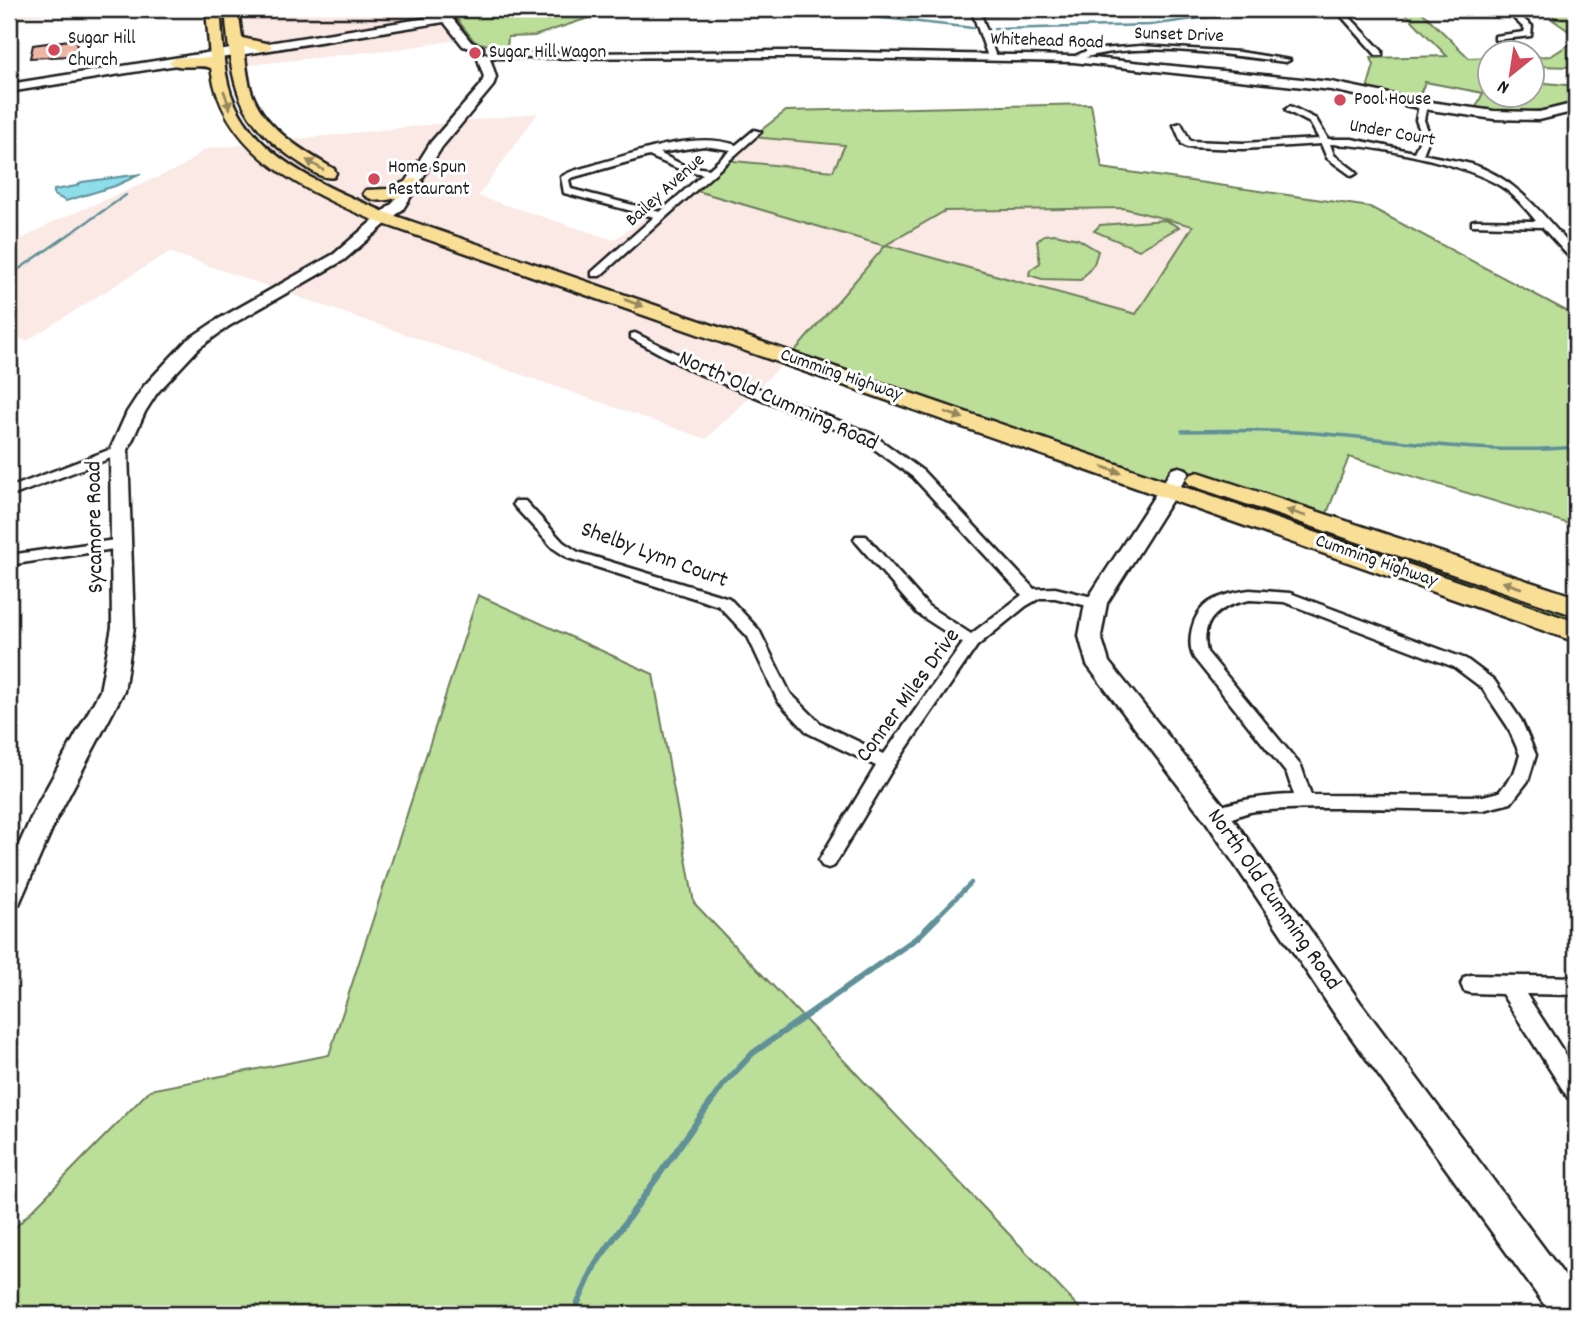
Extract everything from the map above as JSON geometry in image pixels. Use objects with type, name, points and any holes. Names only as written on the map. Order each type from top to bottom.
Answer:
[{"type":"highway","name":"Cumming Highway","points":[[213,9],[224,93],[231,112],[252,140],[283,167],[307,183],[391,212],[596,274],[1174,482],[1576,632]]},
{"type":"highway","name":"Cumming Highway","points":[[231,9],[244,93],[258,118],[302,157],[372,194],[391,212],[417,229],[1174,482],[1576,607]]},
{"type":"highway","points":[[238,51],[265,47]]},
{"type":"highway","points":[[191,59],[208,52],[219,54]]},
{"type":"highway","points":[[176,62],[205,61],[219,54]]},
{"type":"highway","points":[[372,194],[391,194],[414,183]]},
{"type":"highway","points":[[368,234],[383,229],[417,229]]},
{"type":"street","points":[[992,57],[976,19],[976,11],[1156,9]]},
{"type":"street","points":[[1338,9],[1379,53]]},
{"type":"street","points":[[1497,38],[1528,34],[1529,27],[1507,9]]},
{"type":"street","points":[[265,47],[443,13],[477,54]]},
{"type":"street","name":"Sunset Drive","points":[[1073,60],[1082,53],[1097,51],[1156,50],[1212,51],[1286,60]]},
{"type":"street","points":[[219,54],[238,51]]},
{"type":"street","name":"Whitehead Road","points":[[477,54],[992,57],[1073,60],[1331,86],[1423,105],[1494,115],[1525,117],[1557,114],[1576,107]]},
{"type":"street","name":"Sycamore Road","points":[[9,896],[44,817],[112,691],[123,627],[119,450],[136,412],[150,390],[193,344],[232,318],[339,257],[391,212],[414,183],[436,145],[486,86],[490,77],[477,54]]},
{"type":"street","points":[[9,88],[191,59]]},
{"type":"street","points":[[1418,155],[1426,136],[1420,120],[1423,105]]},
{"type":"street","points":[[1290,109],[1313,121],[1321,133],[1329,156],[1352,173]]},
{"type":"street","name":"Under Court","points":[[1178,125],[1187,144],[1243,146],[1352,142],[1470,167],[1489,175],[1512,190],[1547,224],[1576,258]]},
{"type":"street","name":"Bailey Avenue","points":[[596,274],[757,132]]},
{"type":"street","points":[[662,216],[577,195],[567,191],[564,179],[693,143],[715,143],[738,149]]},
{"type":"street","points":[[653,154],[672,166],[696,172],[714,172]]},
{"type":"street","points":[[1476,223],[1547,224]]},
{"type":"street","name":"North Old Cumming Road","points":[[635,336],[696,368],[867,437],[918,474],[1031,595]]},
{"type":"street","points":[[9,493],[119,450]]},
{"type":"street","name":"North Old Cumming Road","points":[[1174,482],[1096,603],[1090,636],[1098,666],[1216,815],[1350,1012],[1572,1314]]},
{"type":"street","name":"Shelby Lynn Court","points":[[520,504],[558,545],[573,555],[724,602],[754,635],[783,697],[814,728],[887,763]]},
{"type":"street","points":[[861,539],[923,610],[972,642]]},
{"type":"street","points":[[9,560],[122,544]]},
{"type":"street","points":[[1031,595],[1055,593],[1096,603]]},
{"type":"street","name":"Conner Miles Drive","points":[[828,860],[887,763],[972,642],[1031,595]]},
{"type":"street","points":[[1216,815],[1253,804],[1483,803],[1505,798],[1522,776],[1528,755],[1515,725],[1488,684],[1460,663],[1284,597],[1250,595],[1233,598],[1212,608],[1200,627],[1197,642],[1200,654],[1295,771],[1305,802]]},
{"type":"street","points":[[1471,984],[1576,986]]},
{"type":"street","points":[[1508,985],[1576,1090]]},
{"type":"shaded area","points":[[9,9],[120,9],[9,17]]},
{"type":"shaded area","points":[[220,9],[449,9],[471,38],[397,49],[221,68]]},
{"type":"shaded area","points":[[538,113],[478,196],[614,240],[687,188],[885,246],[945,211],[1123,208],[1193,225],[1136,314],[886,246],[788,359],[706,439],[169,252],[26,341],[9,333],[9,246],[53,222],[182,167],[205,149]]},
{"type":"shaded area","points":[[752,137],[845,145],[833,171],[724,160]]},
{"type":"green space","points":[[449,9],[616,9],[534,36],[508,37],[507,49],[475,42]]},
{"type":"green space","points":[[1401,9],[1419,9],[1469,58],[1476,58],[1476,92],[1425,82],[1418,99],[1367,89],[1374,65],[1371,58],[1447,56]]},
{"type":"green space","points":[[1544,9],[1576,9],[1576,36],[1553,20],[1557,19]]},
{"type":"green space","points":[[1576,40],[1576,67],[1546,66],[1546,56],[1551,56]]},
{"type":"green space","points":[[1546,83],[1576,86],[1576,101],[1551,109],[1475,109],[1546,108]]},
{"type":"green space","points":[[1091,104],[1102,168],[1370,207],[1576,316],[1576,526],[1349,457],[1320,531],[1576,610],[1576,625],[788,359],[885,246],[687,188],[724,160],[833,171],[845,145],[752,137],[786,111]],"holes":[[[1123,208],[1193,226],[1136,314],[886,245],[945,211]]]},
{"type":"green space","points":[[1165,220],[1179,227],[1139,250],[1094,231],[1100,225]]},
{"type":"green space","points":[[1055,234],[1078,239],[1098,251],[1094,264],[1081,280],[1042,279],[1029,275],[1030,270],[1040,263],[1037,241],[1044,235]]},
{"type":"green space","points":[[478,595],[653,674],[694,903],[1085,1314],[9,1314],[9,1234],[150,1090],[329,1055]]},
{"type":"water","points":[[141,174],[115,186],[66,201],[54,195],[54,190],[76,186],[82,182]]},
{"type":"building","name":"Sugar Hill Church","points":[[77,39],[76,51],[71,52],[71,56],[30,58],[33,45]]},
{"type":"waterway","points":[[994,29],[1150,25],[1266,9]]},
{"type":"waterway","points":[[729,12],[765,16],[856,15],[973,28]]},
{"type":"waterway","points":[[9,276],[126,195]]},
{"type":"waterway","points":[[1182,431],[1308,433],[1482,448],[1576,447]]},
{"type":"waterway","points":[[936,918],[971,883]]},
{"type":"waterway","points":[[573,1314],[595,1265],[723,1085],[753,1053],[918,937],[938,917]]},
{"type":"place","name":"Sugar Hill Church","points":[[54,50]]},
{"type":"place","name":"Sugar Hill Wagon","points":[[475,53]]},
{"type":"place","name":"Pool House","points":[[1340,100]]},
{"type":"place","name":"Home Spun Restaurant","points":[[374,179]]}]
